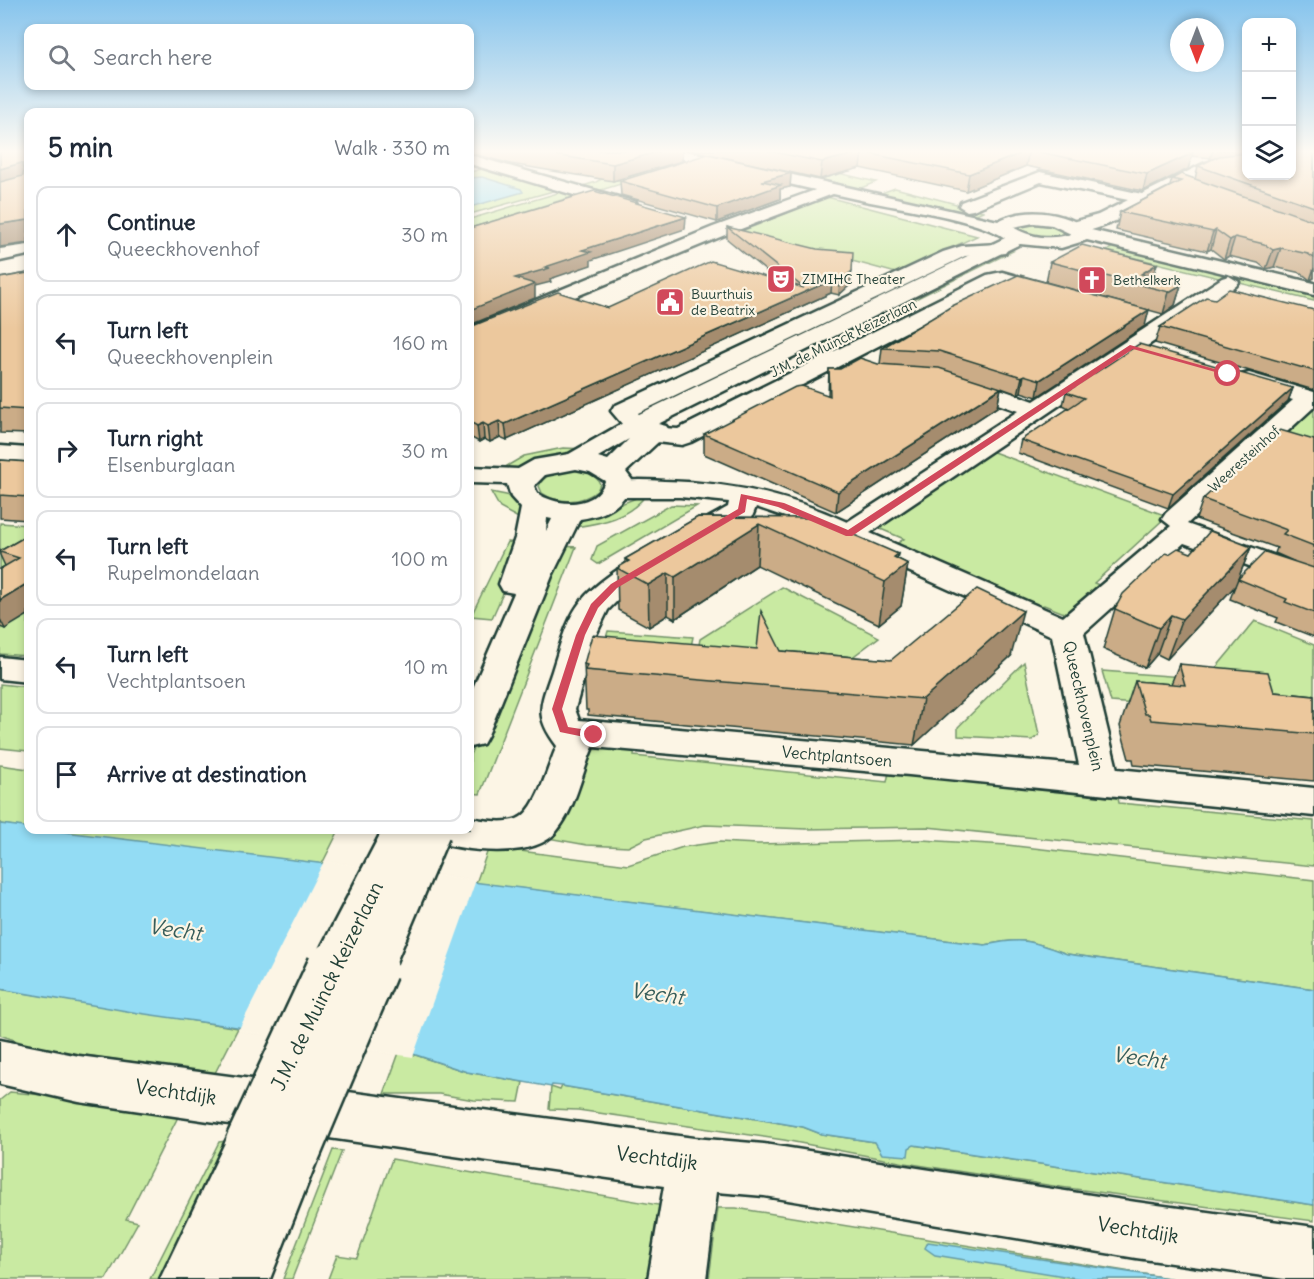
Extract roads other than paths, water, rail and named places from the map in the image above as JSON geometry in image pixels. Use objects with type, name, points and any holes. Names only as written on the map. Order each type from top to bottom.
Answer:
[{"type":"street","points":[[644,210],[648,211]]},
{"type":"street","points":[[474,332],[775,210]]},
{"type":"street","points":[[933,210],[1016,235],[1061,243],[1314,303]]},
{"type":"street","points":[[973,210],[1016,235]]},
{"type":"street","points":[[1078,230],[1123,210]]},
{"type":"street","points":[[1016,235],[1050,220],[1078,230],[1314,289]]},
{"type":"street","points":[[694,225],[718,231]]},
{"type":"street","points":[[1061,243],[1080,237],[1078,230]]},
{"type":"street","name":"J.M. de Muinck Keizerlaan","points":[[816,353],[1016,235]]},
{"type":"street","name":"J.M. de Muinck Keizerlaan","points":[[1016,235],[816,353],[682,438],[642,431],[624,411],[950,256],[1016,235]]},
{"type":"street","points":[[0,255],[24,251]]},
{"type":"street","name":"J.M. de Muinck Keizerlaan","points":[[576,461],[816,353],[993,279],[1002,278],[1067,296]]},
{"type":"street","points":[[849,534],[1132,346],[1154,320],[1229,282]]},
{"type":"street","points":[[1132,346],[1161,354]]},
{"type":"street","points":[[816,353],[861,369]]},
{"type":"street","points":[[1228,374],[1312,398]]},
{"type":"street","points":[[936,377],[1037,410]]},
{"type":"street","name":"Weeresteinhof","points":[[1179,526],[1280,440],[1312,398]]},
{"type":"street","name":"J.M. de Muinck Keizerlaan","points":[[527,491],[551,510],[570,511],[593,508],[610,500],[615,480],[642,431]]},
{"type":"street","points":[[0,454],[24,456]]},
{"type":"street","points":[[474,676],[521,568],[532,529],[527,491],[538,468],[576,461]]},
{"type":"street","name":"Queeckhovenplein","points":[[576,461],[602,466],[615,480],[743,496],[781,505],[1067,630]]},
{"type":"street","points":[[474,477],[527,491]]},
{"type":"street","points":[[474,486],[527,491]]},
{"type":"street","points":[[474,834],[494,836],[515,834],[535,828],[547,815],[563,771],[576,745],[564,730],[557,709],[580,635],[594,606],[614,586],[742,510],[743,496]]},
{"type":"street","points":[[474,726],[537,576],[570,511]]},
{"type":"street","points":[[1179,526],[1314,580]]},
{"type":"street","name":"Queeckhovenplein","points":[[1067,630],[1176,534],[1179,526]]},
{"type":"street","name":"Queeckhovenplein","points":[[1067,630],[1074,670],[1101,781]]},
{"type":"street","points":[[0,668],[24,671]]},
{"type":"street","name":"Vechtplantsoen","points":[[564,730],[594,735],[1314,802]]},
{"type":"street","name":"J.M. de Muinck Keizerlaan","points":[[273,1147],[321,990],[403,834]]},
{"type":"street","name":"J.M. de Muinck Keizerlaan","points":[[273,1147],[428,834]]},
{"type":"street","name":"Vechtdijk","points":[[0,1062],[79,1079],[694,1164],[764,1170],[1136,1230],[1314,1255]]},
{"type":"street","points":[[189,1279],[273,1147]]},
{"type":"street","points":[[241,1279],[273,1147]]},
{"type":"street","points":[[677,1279],[694,1164]]},
{"type":"water","name":"Vecht","points":[[0,824],[24,827],[24,834],[81,834],[985,945],[1026,941],[1067,954],[1314,989],[1314,1205],[914,1145],[909,1148],[908,1156],[882,1154],[875,1142],[821,1134],[803,1127],[467,1072],[404,1051],[138,1013],[0,989]]},
{"type":"water","points":[[928,1242],[1175,1279],[1082,1279],[935,1255],[925,1248]]},
{"type":"place","name":"ZIMIHC Theater","points":[[781,279]]},
{"type":"place","name":"Bethelkerk","points":[[1092,280]]},
{"type":"place","name":"Buurthuis de Beatrix","points":[[670,302]]}]
